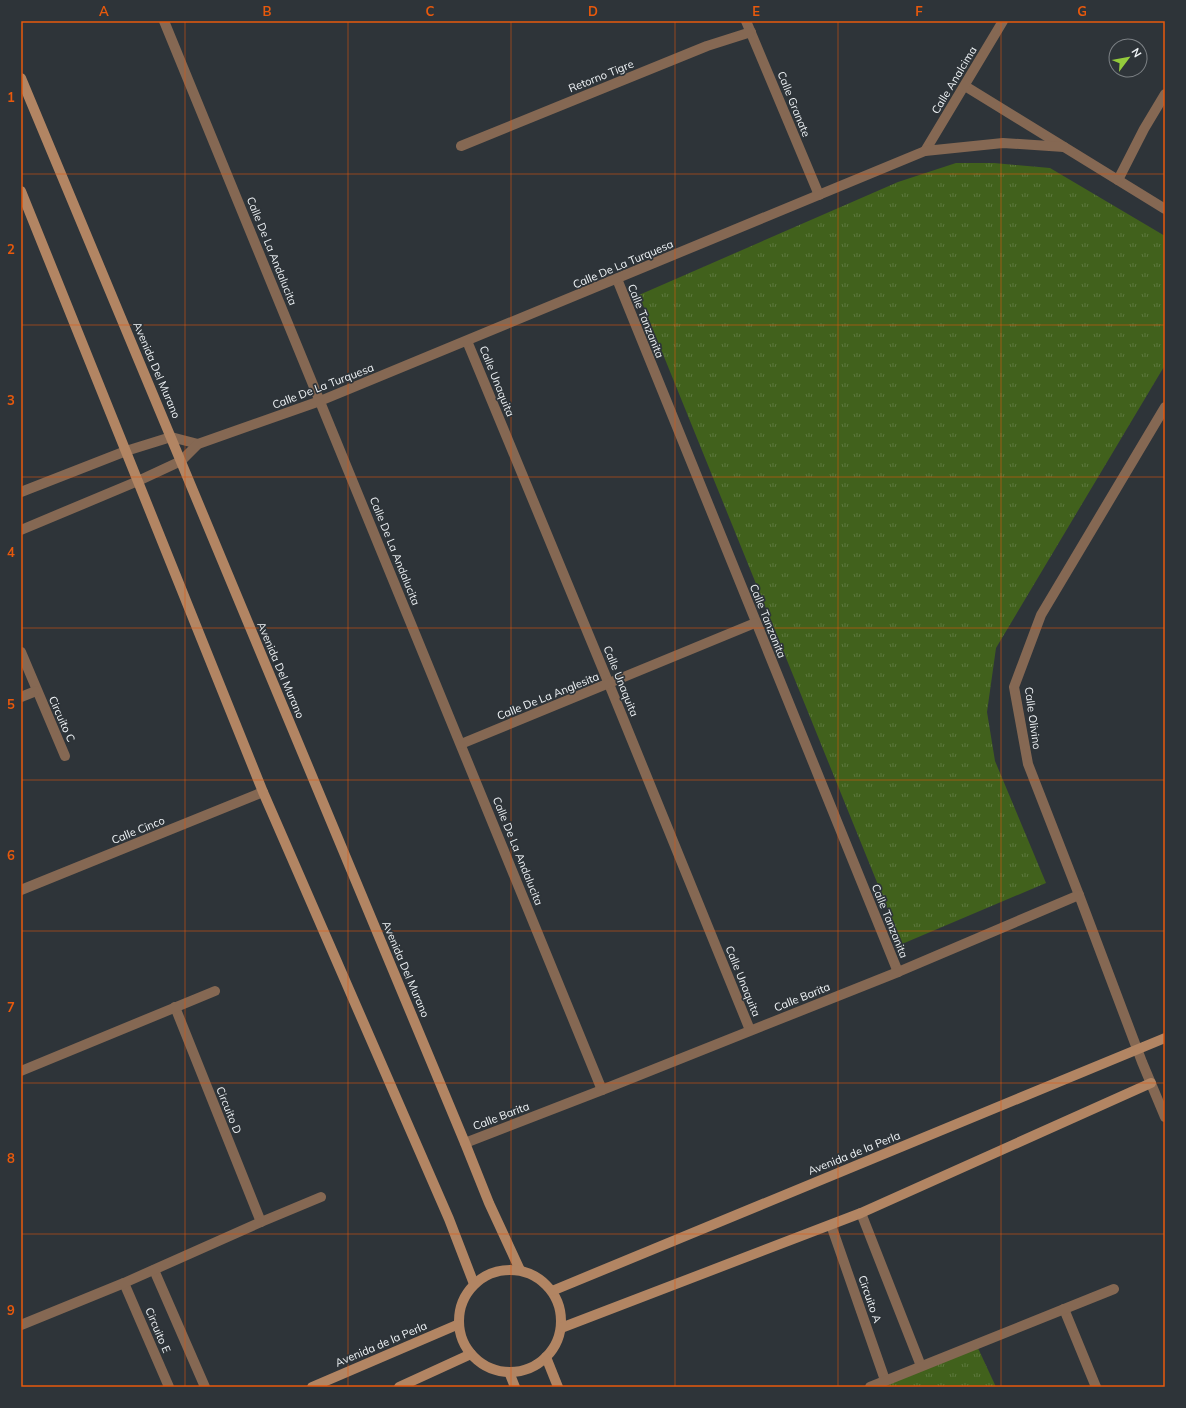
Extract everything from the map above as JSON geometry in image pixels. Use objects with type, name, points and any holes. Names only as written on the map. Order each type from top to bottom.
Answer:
[{"type":"street","name":"Calle De La Andalucita","points":[[164,21],[602,1090]]},
{"type":"street","name":"Calle Granate","points":[[746,21],[818,195]]},
{"type":"street","name":"Calle Analcima","points":[[925,151],[1003,21]]},
{"type":"street","name":"Retorno Tigre","points":[[462,146],[707,46],[751,32]]},
{"type":"street","name":"Avenida Del Murano","points":[[21,78],[172,437],[489,1203],[520,1270]]},
{"type":"street","name":"Calle De La Turquesa","points":[[965,86],[1165,209]]},
{"type":"street","points":[[1118,180],[1144,129],[1165,94]]},
{"type":"street","name":"Calle De La Turquesa","points":[[21,530],[138,481],[181,461],[198,444],[320,401],[925,151],[1003,143],[1064,146]]},
{"type":"street","points":[[21,191],[263,792],[449,1219],[474,1284]]},
{"type":"street","name":"Calle Tanzanita","points":[[617,279],[755,623],[898,972]]},
{"type":"street","name":"Calle Unaquita","points":[[467,341],[750,1030]]},
{"type":"street","name":"Calle Olivino","points":[[1150,1080],[1028,764],[1014,686],[1041,615],[1165,408]]},
{"type":"street","points":[[21,492],[126,451],[172,437],[198,444]]},
{"type":"street","name":"Calle De La Anglesita","points":[[461,744],[755,623]]},
{"type":"street","name":"Circuito C","points":[[21,652],[36,691],[65,756]]},
{"type":"street","name":"Circuito C","points":[[21,697],[36,691]]},
{"type":"street","name":"Calle Cinco","points":[[21,890],[263,792]]},
{"type":"street","name":"Calle Barita","points":[[465,1142],[602,1090],[898,972],[1079,895]]},
{"type":"street","points":[[21,1070],[216,991]]},
{"type":"street","name":"Circuito D","points":[[175,1007],[261,1222]]},
{"type":"street","name":"Avenida de la Perla","points":[[552,1291],[1165,1038]]},
{"type":"street","points":[[561,1328],[861,1213],[1150,1080],[1165,1117]]},
{"type":"street","points":[[21,1325],[124,1283],[321,1197]]},
{"type":"street","name":"Circuito A","points":[[861,1213],[921,1366]]},
{"type":"street","name":"Circuito A","points":[[831,1225],[885,1380]]},
{"type":"street","points":[[154,1270],[206,1387]]},
{"type":"street","points":[[520,1270],[538,1277],[552,1291],[560,1308],[561,1328],[556,1344],[546,1357],[529,1368],[509,1372],[495,1370],[482,1363],[471,1354],[462,1340],[459,1324],[460,1309],[465,1295],[474,1284],[495,1271],[520,1270]]},
{"type":"street","name":"Circuito E","points":[[124,1283],[169,1387]]},
{"type":"street","points":[[870,1387],[1114,1289]]},
{"type":"street","points":[[1064,1309],[1096,1387]]},
{"type":"street","name":"Avenida de la Perla","points":[[312,1387],[459,1324]]},
{"type":"street","points":[[399,1387],[471,1354]]},
{"type":"street","points":[[546,1357],[558,1387]]},
{"type":"street","points":[[509,1372],[515,1387]]},
{"type":"green space","points":[[956,163],[994,163],[1050,168],[1165,236],[1165,365],[996,648],[987,712],[995,761],[1046,883],[902,944],[639,295],[898,182]]},
{"type":"green space","points":[[977,1346],[996,1387],[883,1387]]}]
